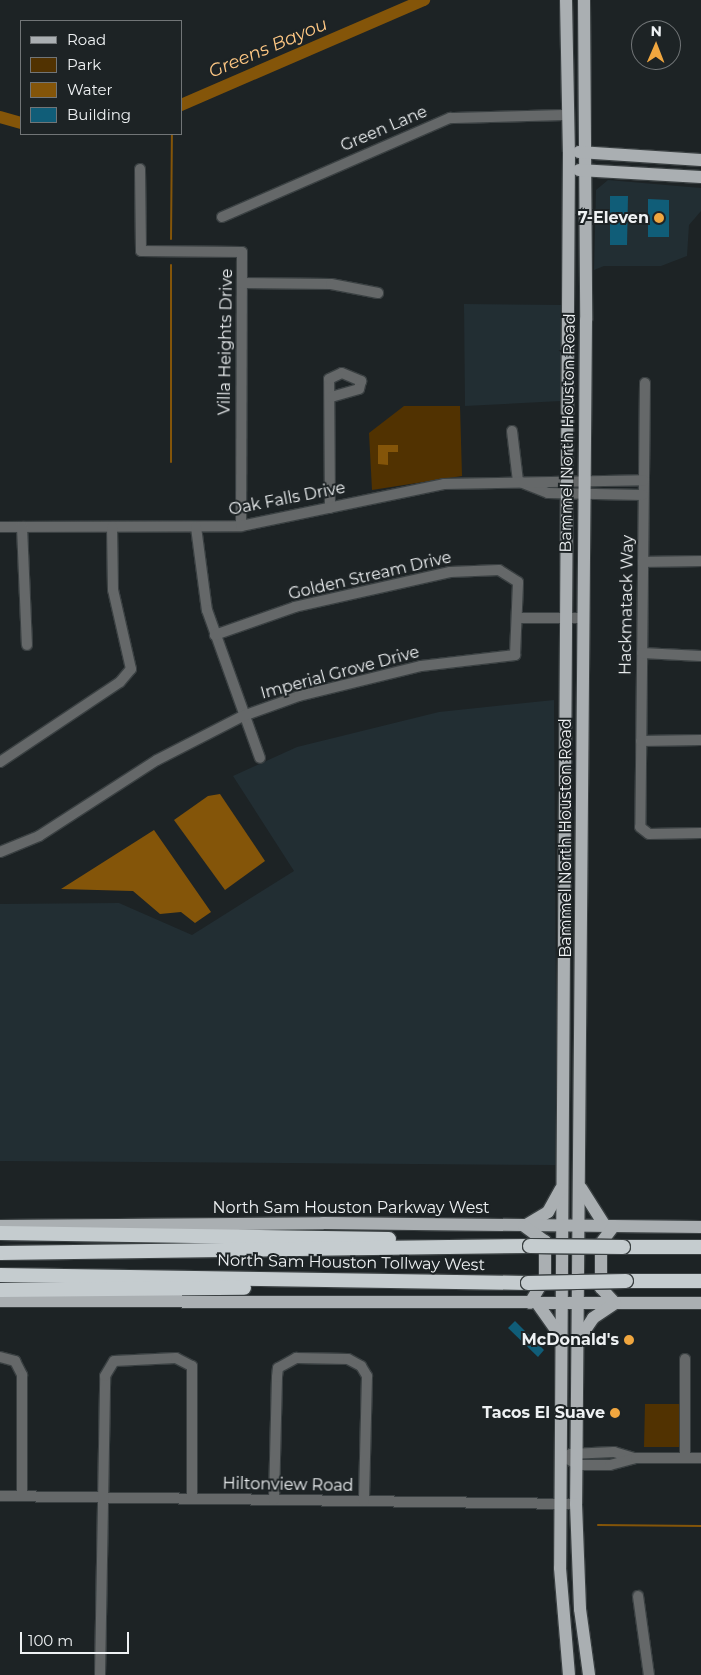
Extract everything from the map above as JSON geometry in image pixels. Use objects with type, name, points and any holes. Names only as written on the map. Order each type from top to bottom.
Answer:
[{"type":"highway","points":[[0,1233],[362,1237],[495,1246]]},
{"type":"highway","name":"North Sam Houston Tollway West","points":[[0,1253],[495,1246],[701,1247]]},
{"type":"highway","name":"North Sam Houston Tollway West","points":[[0,1275],[528,1283],[701,1281]]},
{"type":"highway","points":[[0,1290],[406,1281]]},
{"type":"main road","name":"Bammel North Houston Road","points":[[566,0],[569,170],[561,1611],[569,1675]]},
{"type":"main road","name":"Bammel North Houston Road","points":[[584,0],[587,152],[585,494],[582,618],[581,1226],[576,1504],[580,1609],[589,1675]]},
{"type":"main road","points":[[566,21],[584,21]]},
{"type":"main road","points":[[569,152],[701,160]]},
{"type":"main road","points":[[569,170],[701,177]]},
{"type":"main road","points":[[568,320],[586,320]]},
{"type":"main road","points":[[565,829],[582,830]]},
{"type":"main road","points":[[564,973],[582,973]]},
{"type":"main road","points":[[534,1303],[545,1278],[545,1241],[524,1226],[548,1212],[564,1185]]},
{"type":"main road","points":[[581,1187],[610,1226],[601,1243],[601,1288],[616,1303]]},
{"type":"main road","name":"North Sam Houston Parkway West","points":[[0,1226],[701,1227]]},
{"type":"main road","points":[[0,1301],[701,1303]]},
{"type":"main road","points":[[534,1303],[562,1339]]},
{"type":"main road","points":[[579,1339],[593,1318],[616,1303]]},
{"type":"street","name":"Green Lane","points":[[222,216],[450,118],[568,115]]},
{"type":"street","name":"Villa Heights Drive","points":[[140,169],[141,251],[242,252],[241,526]]},
{"type":"street","points":[[242,283],[331,284],[378,293]]},
{"type":"street","name":"Hackmatack Way","points":[[644,383],[640,827],[649,834],[701,833]]},
{"type":"street","points":[[330,508],[331,396]]},
{"type":"street","points":[[512,431],[518,482]]},
{"type":"street","name":"Oak Falls Drive","points":[[0,527],[241,526],[416,488],[566,480],[644,480]]},
{"type":"street","name":"Oak Falls Drive","points":[[518,482],[531,490],[566,494],[644,495]]},
{"type":"street","points":[[0,762],[125,678],[131,669],[113,590],[112,526]]},
{"type":"street","points":[[22,527],[28,645]]},
{"type":"street","points":[[196,527],[202,586],[215,635],[243,716],[260,758]]},
{"type":"street","points":[[643,562],[701,561]]},
{"type":"street","name":"Golden Stream Drive","points":[[215,635],[295,607],[460,570],[511,574],[518,582],[519,618],[515,654]]},
{"type":"street","points":[[519,618],[582,618]]},
{"type":"street","points":[[642,652],[701,656]]},
{"type":"street","name":"Imperial Grove Drive","points":[[0,852],[39,836],[157,760],[243,716],[299,696],[421,666],[515,654]]},
{"type":"street","points":[[641,741],[701,740]]},
{"type":"street","points":[[0,1357],[15,1361],[22,1375],[22,1496]]},
{"type":"street","points":[[100,1675],[105,1376],[114,1361],[176,1358],[192,1366],[192,1498]]},
{"type":"street","points":[[274,1500],[277,1376],[285,1362],[348,1359],[361,1366],[368,1390],[364,1501]]},
{"type":"street","points":[[685,1359],[685,1458]]},
{"type":"street","points":[[562,1456],[578,1452],[614,1452],[636,1458]]},
{"type":"street","points":[[562,1456],[578,1465],[610,1465],[636,1458],[701,1458]]},
{"type":"street","name":"Hiltonview Road","points":[[0,1496],[576,1504]]},
{"type":"street","points":[[638,1596],[649,1675]]},
{"type":"shaded area","points":[[608,180],[701,188],[701,211],[689,225],[687,256],[661,266],[604,266],[594,270],[596,190]]},
{"type":"shaded area","points":[[464,304],[563,305],[561,401],[465,406]]},
{"type":"shaded area","points":[[554,700],[557,1165],[0,1161],[0,904],[119,903],[192,935],[294,871],[233,776],[297,747],[439,712]]},
{"type":"green space","points":[[404,406],[460,406],[462,476],[372,490],[369,433]]},
{"type":"green space","points":[[645,1404],[682,1404],[681,1447],[644,1447]]},
{"type":"water","points":[[378,445],[398,445],[398,452],[388,452],[388,465],[378,464]]},
{"type":"water","points":[[220,794],[265,861],[225,890],[174,820],[208,796]]},
{"type":"water","points":[[154,830],[211,912],[195,923],[181,912],[160,914],[133,891],[61,889]]},
{"type":"building","points":[[610,196],[628,196],[627,245],[610,245]]},
{"type":"building","name":"7-Eleven","points":[[648,199],[669,200],[669,237],[648,237]]},
{"type":"building","points":[[515,1321],[544,1350],[538,1357],[508,1328]]},
{"type":"waterway","name":"Greens Bayou","points":[[182,105],[424,0]]},
{"type":"waterway","name":"Greens Bayou","points":[[0,117],[20,123]]},
{"type":"waterway","points":[[171,239],[172,135]]},
{"type":"waterway","points":[[171,265],[171,462]]},
{"type":"waterway","points":[[598,1525],[701,1526]]},
{"type":"place","name":"7-Eleven","points":[[659,218]]},
{"type":"place","name":"McDonald's","points":[[629,1340]]},
{"type":"place","name":"Tacos El Suave","points":[[615,1413]]}]
